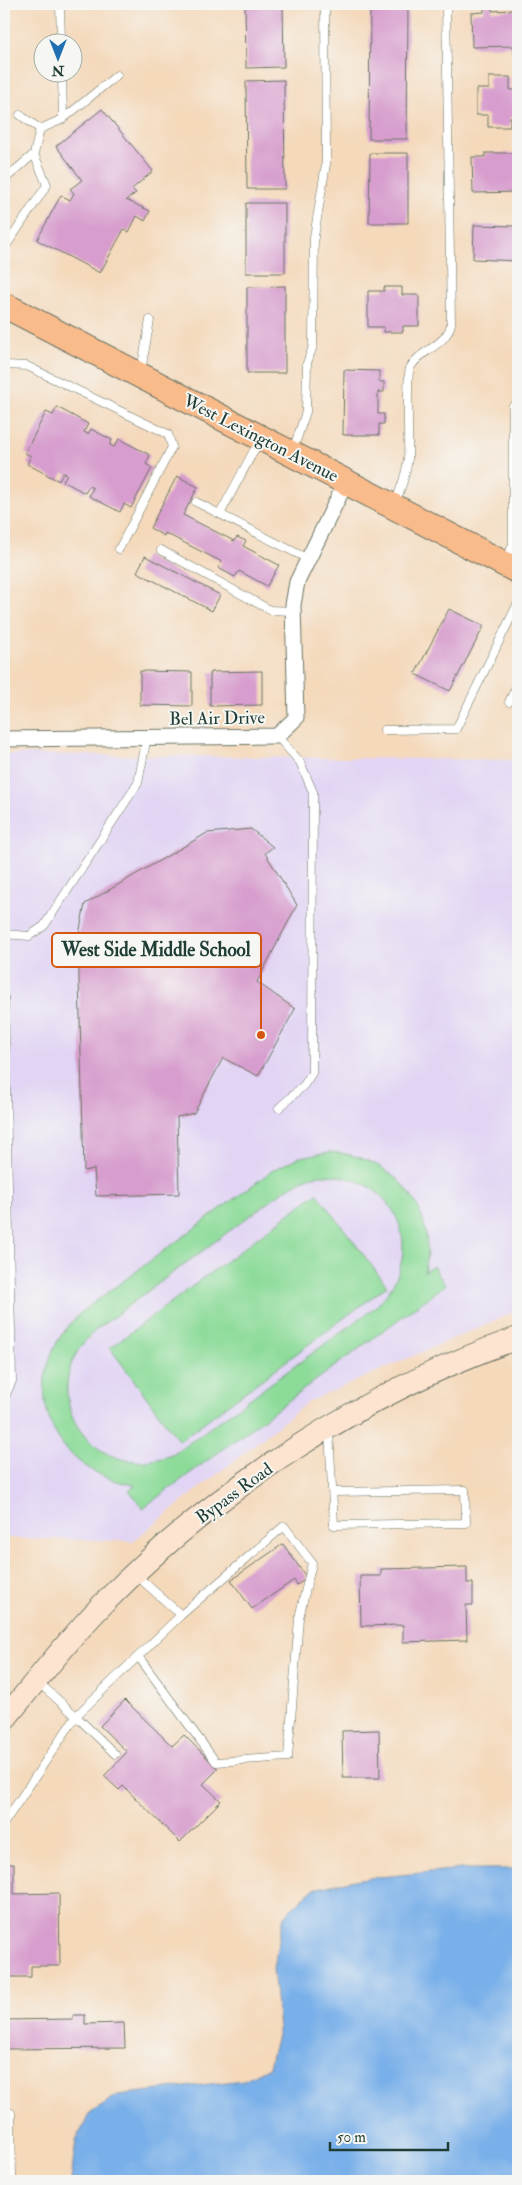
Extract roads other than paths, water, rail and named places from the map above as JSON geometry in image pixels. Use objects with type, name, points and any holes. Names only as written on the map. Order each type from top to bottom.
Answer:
[{"type":"main road","name":"West Lexington Avenue","points":[[4,305],[512,568]]},
{"type":"main road","name":"Bypass Road","points":[[4,1720],[101,1605],[196,1520],[243,1484],[361,1410],[434,1373],[518,1338]]},
{"type":"street","name":"Bel Air Drive","points":[[4,739],[277,736],[296,718],[293,610],[297,582],[346,482]]},
{"type":"lane","points":[[60,4],[61,32]]},
{"type":"lane","points":[[292,454],[306,412],[307,362],[313,346],[314,236],[326,164],[325,4]]},
{"type":"lane","points":[[393,506],[404,482],[408,460],[409,369],[418,357],[446,338],[451,324],[446,4]]},
{"type":"lane","points":[[40,129],[63,119],[117,75]]},
{"type":"lane","points":[[62,82],[63,119]]},
{"type":"lane","points":[[20,115],[40,129]]},
{"type":"lane","points":[[4,180],[34,154],[40,129]]},
{"type":"lane","points":[[4,249],[47,184],[34,154]]},
{"type":"lane","points":[[141,376],[150,320]]},
{"type":"lane","points":[[4,366],[27,366],[168,434],[172,448],[120,549]]},
{"type":"lane","points":[[512,568],[514,544],[513,406]]},
{"type":"lane","points":[[220,514],[261,438]]},
{"type":"lane","points":[[196,502],[308,559]]},
{"type":"lane","points":[[161,550],[270,610],[293,610]]},
{"type":"lane","points":[[384,730],[456,729],[518,603]]},
{"type":"lane","points":[[508,702],[518,683]]},
{"type":"lane","points":[[277,736],[300,762],[313,792],[312,1073],[304,1086],[279,1108]]},
{"type":"lane","points":[[4,934],[29,936],[44,926],[138,783],[148,737]]},
{"type":"lane","points":[[4,997],[12,1381],[4,1398]]},
{"type":"lane","points":[[329,1429],[334,1525],[466,1523],[466,1490],[333,1492]]},
{"type":"lane","points":[[4,1822],[76,1716],[138,1656],[181,1615],[284,1526],[312,1564],[299,1618],[288,1757],[216,1762],[138,1656]]},
{"type":"lane","points":[[134,1574],[181,1615]]},
{"type":"lane","points":[[37,1680],[115,1754]]},
{"type":"lane","points":[[4,2113],[11,2113],[12,2181]]},
{"type":"water","points":[[462,1869],[518,1869],[518,2181],[71,2181],[76,2140],[91,2112],[118,2095],[244,2080],[269,2067],[279,2027],[273,1968],[284,1916],[313,1889],[360,1879]]},
{"type":"place","name":"West Side Middle School","points":[[261,1035]]}]
